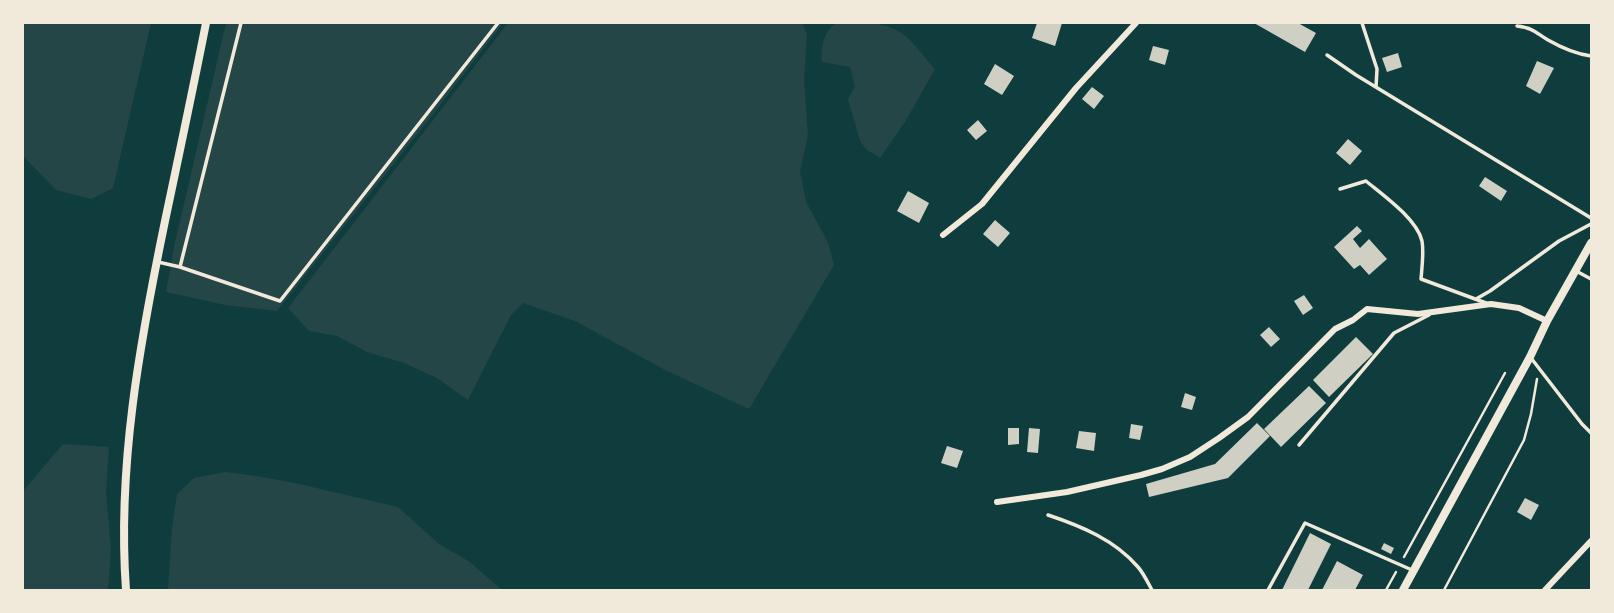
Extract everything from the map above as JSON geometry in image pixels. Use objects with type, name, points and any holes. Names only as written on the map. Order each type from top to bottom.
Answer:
[{"type":"street","points":[[126,590],[126,463],[134,397],[157,262],[206,23]]},
{"type":"street","points":[[943,235],[982,204],[1076,88],[1136,23]]},
{"type":"street","points":[[1404,590],[1591,243]]},
{"type":"street","points":[[997,502],[1067,492],[1152,472],[1190,457],[1248,416],[1335,329],[1367,309],[1418,314],[1491,304],[1519,309],[1547,321]]},
{"type":"street","points":[[1545,590],[1591,541]]},
{"type":"lane","points":[[180,267],[241,23]]},
{"type":"lane","points":[[157,262],[180,267],[279,301],[498,23]]},
{"type":"lane","points":[[1362,23],[1377,69],[1376,87]]},
{"type":"lane","points":[[1517,26],[1529,27],[1562,47],[1580,55],[1591,56]]},
{"type":"lane","points":[[1327,55],[1591,218]]},
{"type":"lane","points":[[1340,189],[1366,181],[1416,228],[1422,241],[1421,279],[1491,304]]},
{"type":"lane","points":[[1476,299],[1591,223]]},
{"type":"lane","points":[[1576,271],[1591,279]]},
{"type":"lane","points":[[1298,445],[1394,333],[1435,312]]},
{"type":"lane","points":[[1530,357],[1581,424],[1591,433]]},
{"type":"lane","points":[[1048,515],[1083,526],[1120,550],[1139,568],[1152,590]]},
{"type":"lane","points":[[1268,590],[1305,523],[1414,571]]},
{"type":"path","points":[[1444,590],[1524,440],[1538,366]]},
{"type":"path","points":[[1386,590],[1505,373]]},
{"type":"shaded area","points":[[23,23],[151,23],[113,188],[91,199],[56,190],[23,156]]},
{"type":"shaded area","points":[[226,23],[503,23],[277,311],[225,305],[166,292]]},
{"type":"shaded area","points":[[508,23],[803,24],[807,35],[804,79],[808,136],[800,171],[806,202],[828,242],[834,265],[749,409],[667,371],[575,321],[523,303],[511,315],[468,400],[437,378],[404,363],[367,352],[337,336],[309,331],[288,308]]},
{"type":"shaded area","points":[[836,23],[866,23],[893,28],[910,40],[935,69],[905,122],[880,158],[866,149],[860,141],[848,99],[855,86],[850,67],[822,62],[824,40]]},
{"type":"shaded area","points":[[63,444],[109,447],[106,492],[111,549],[108,590],[23,590],[23,491]]},
{"type":"shaded area","points":[[225,472],[299,484],[398,507],[439,544],[470,562],[502,590],[168,590],[177,494],[194,478]]},
{"type":"building","points":[[1037,23],[1062,23],[1055,46],[1032,38]]},
{"type":"building","points":[[1254,23],[1298,23],[1316,33],[1305,52]]},
{"type":"building","points":[[1153,46],[1169,50],[1165,65],[1149,60]]},
{"type":"building","points":[[1398,53],[1402,67],[1387,72],[1382,58]]},
{"type":"building","points":[[1537,61],[1554,68],[1540,94],[1526,86]]},
{"type":"building","points":[[995,64],[1014,76],[1002,95],[984,84]]},
{"type":"building","points":[[1092,87],[1104,96],[1094,109],[1082,99]]},
{"type":"building","points":[[978,120],[987,131],[976,140],[967,130]]},
{"type":"building","points":[[1348,139],[1362,151],[1350,165],[1336,153]]},
{"type":"building","points":[[1485,177],[1507,191],[1501,201],[1479,186]]},
{"type":"building","points":[[908,191],[929,203],[919,223],[897,211]]},
{"type":"building","points":[[995,220],[1010,233],[998,247],[983,234]]},
{"type":"building","points":[[1357,226],[1362,231],[1353,239],[1360,248],[1369,239],[1387,259],[1369,275],[1360,265],[1354,269],[1334,247]]},
{"type":"building","points":[[1304,295],[1313,308],[1303,315],[1294,301]]},
{"type":"building","points":[[1269,327],[1280,339],[1271,347],[1260,335]]},
{"type":"building","points":[[1356,337],[1373,354],[1329,397],[1313,380]]},
{"type":"building","points":[[1309,386],[1326,403],[1281,447],[1264,429]]},
{"type":"building","points":[[1185,393],[1196,397],[1192,410],[1181,407]]},
{"type":"building","points":[[1257,423],[1270,436],[1228,478],[1149,497],[1146,484],[1215,464]]},
{"type":"building","points":[[1131,424],[1143,426],[1140,440],[1129,438]]},
{"type":"building","points":[[1008,428],[1019,428],[1019,444],[1008,445]]},
{"type":"building","points":[[1029,428],[1040,429],[1038,453],[1027,452]]},
{"type":"building","points":[[1079,431],[1096,433],[1094,451],[1076,448]]},
{"type":"building","points":[[947,446],[963,451],[957,468],[941,463]]},
{"type":"building","points":[[1525,498],[1539,505],[1531,520],[1517,512]]},
{"type":"building","points":[[1310,533],[1331,544],[1308,590],[1282,590]]},
{"type":"building","points":[[1384,543],[1394,548],[1391,554],[1381,549]]},
{"type":"building","points":[[1337,561],[1363,575],[1355,590],[1322,590]]}]
